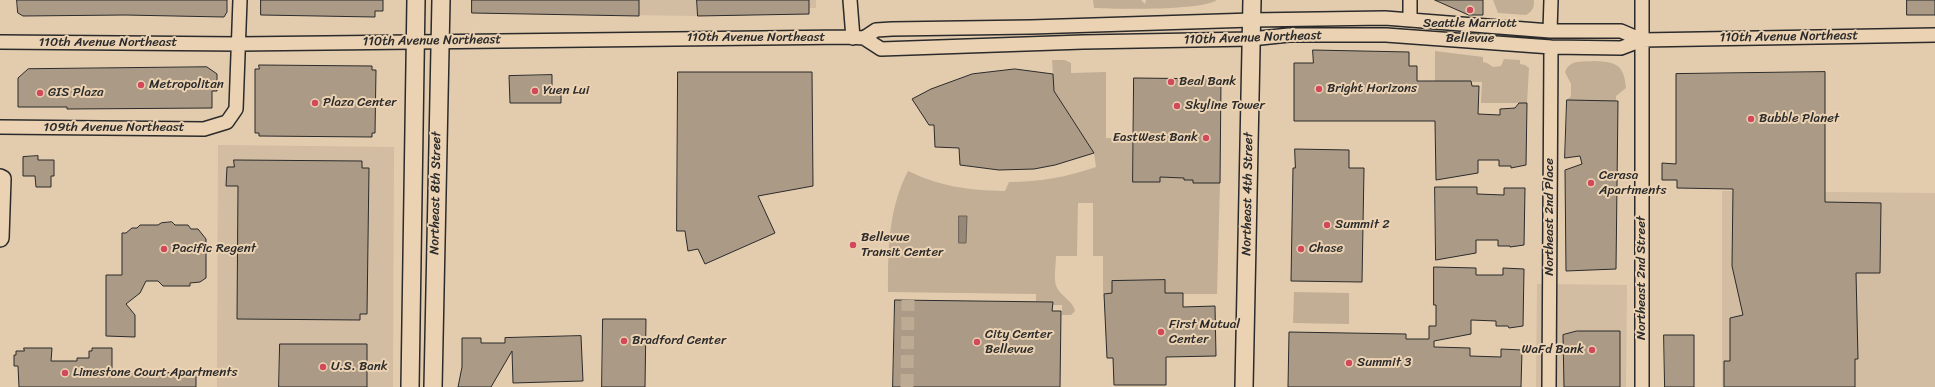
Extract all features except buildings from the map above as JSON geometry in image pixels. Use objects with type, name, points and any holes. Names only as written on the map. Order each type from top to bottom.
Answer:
[{"type":"main road","name":"Northeast 8th Street","points":[[410,387],[416,0]]},
{"type":"main road","name":"Northeast 8th Street","points":[[433,387],[440,0]]},
{"type":"main road","name":"Northeast 4th Street","points":[[1244,387],[1252,0]]},
{"type":"main road","points":[[0,178],[2,179],[0,238]]},
{"type":"street","points":[[239,44],[240,0]]},
{"type":"street","points":[[850,0],[856,38]]},
{"type":"street","points":[[1410,0],[1410,20]]},
{"type":"street","points":[[1550,31],[1551,0]]},
{"type":"street","name":"Northeast 2nd Street","points":[[1642,0],[1642,387]]},
{"type":"street","name":"110th Avenue Northeast","points":[[0,42],[239,44],[440,42],[608,38],[856,38],[876,30],[1385,18],[1550,31],[1621,31],[1642,40]]},
{"type":"street","points":[[1047,43],[1055,34],[1077,32],[1084,25]]},
{"type":"street","name":"110th Avenue Northeast","points":[[856,38],[881,49],[1047,43],[1251,39],[1289,35],[1386,35],[1551,47],[1621,48],[1642,40],[1935,35]]},
{"type":"street","name":"109th Avenue Northeast","points":[[0,127],[204,129],[227,122],[236,109],[239,44]]},
{"type":"street","name":"Northeast 2nd Place","points":[[1549,387],[1551,47]]},
{"type":"shaded area","points":[[472,0],[816,0],[816,8],[809,8],[809,14],[698,16],[472,13]]},
{"type":"shaded area","points":[[1093,0],[1141,0],[1145,4],[1146,0],[1217,0],[1208,4],[1177,8],[1139,9],[1094,8]]},
{"type":"shaded area","points":[[1493,0],[1534,0],[1534,5],[1532,11],[1526,15],[1498,13]]},
{"type":"shaded area","points":[[1435,51],[1483,57],[1483,62],[1493,67],[1501,66],[1504,59],[1520,60],[1520,64],[1529,68],[1527,103],[1481,103],[1482,82],[1435,81]]},
{"type":"shaded area","points":[[1052,60],[1065,60],[1071,63],[1071,73],[1106,72],[1106,138],[1133,139],[1133,182],[1160,182],[1160,177],[1184,178],[1184,180],[1193,180],[1193,183],[1220,183],[1217,294],[1103,294],[1103,256],[1093,256],[1093,203],[1078,203],[1077,256],[1056,256],[1056,285],[1059,291],[1074,308],[1075,311],[1071,315],[1062,315],[1062,305],[1052,305],[1052,302],[1036,301],[1036,294],[888,292],[890,230],[896,200],[908,171],[932,181],[955,187],[1005,191],[1009,182],[1053,178],[1074,174],[1096,167],[1094,153],[1054,91]]},
{"type":"shaded area","points":[[1594,61],[1608,62],[1618,66],[1623,74],[1626,88],[1616,96],[1616,101],[1567,100],[1571,96],[1571,84],[1565,72],[1567,68],[1573,63]]},
{"type":"shaded area","points":[[218,145],[394,147],[393,387],[217,387]]},
{"type":"shaded area","points":[[1722,191],[1935,193],[1935,387],[1722,387]]},
{"type":"shaded area","points":[[959,216],[967,216],[966,243],[959,243]]},
{"type":"shaded area","points":[[1537,284],[1627,285],[1626,387],[1536,387]]},
{"type":"shaded area","points":[[1294,292],[1349,293],[1349,324],[1293,323]]},
{"type":"tunnel","points":[[907,387],[908,300]]},
{"type":"place","name":"Seattle Marriott Bellevue","points":[[1470,10]]},
{"type":"place","name":"Beal Bank","points":[[1171,82]]},
{"type":"place","name":"Metropolitan","points":[[141,85]]},
{"type":"place","name":"Bright Horizons","points":[[1319,89]]},
{"type":"place","name":"Yuen Lui","points":[[535,91]]},
{"type":"place","name":"GIS Plaza","points":[[40,93]]},
{"type":"place","name":"Plaza Center","points":[[315,103]]},
{"type":"place","name":"Skyline Tower","points":[[1177,106]]},
{"type":"place","name":"Bubble Planet","points":[[1751,119]]},
{"type":"place","name":"EastWest Bank","points":[[1206,138]]},
{"type":"place","name":"Cerasa Apartments","points":[[1591,183]]},
{"type":"place","name":"Summit 2","points":[[1327,225]]},
{"type":"place","name":"Bellevue Transit Center","points":[[853,245]]},
{"type":"place","name":"Pacific Regent","points":[[164,249]]},
{"type":"place","name":"Chase","points":[[1301,249]]},
{"type":"place","name":"First Mutual Center","points":[[1161,332]]},
{"type":"place","name":"Bradford Center","points":[[624,341]]},
{"type":"place","name":"City Center Bellevue","points":[[977,342]]},
{"type":"place","name":"WaFd Bank","points":[[1592,350]]},
{"type":"place","name":"Summit 3","points":[[1349,363]]},
{"type":"place","name":"U.S. Bank","points":[[323,367]]},
{"type":"place","name":"Limestone Court Apartments","points":[[65,373]]}]
